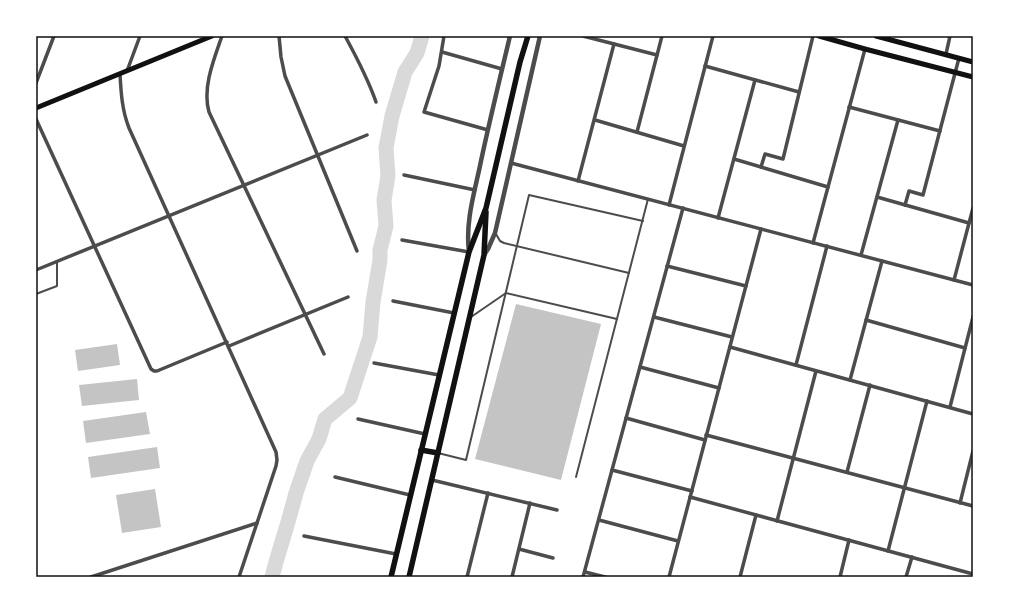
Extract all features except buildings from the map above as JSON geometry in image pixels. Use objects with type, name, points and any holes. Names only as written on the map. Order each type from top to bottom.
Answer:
[{"type":"main road","points":[[36,108],[212,36]]},
{"type":"main road","points":[[390,577],[469,252],[486,208],[520,62],[528,36]]},
{"type":"main road","points":[[819,36],[973,77]]},
{"type":"main road","points":[[876,36],[894,38],[973,62]]},
{"type":"main road","points":[[409,577],[484,255],[486,208]]},
{"type":"main road","points":[[421,450],[438,454]]},
{"type":"street","points":[[36,83],[54,36]]},
{"type":"street","points":[[127,71],[140,36]]},
{"type":"street","points":[[222,36],[207,85],[207,106],[324,354]]},
{"type":"street","points":[[279,36],[285,76],[357,252]]},
{"type":"street","points":[[345,36],[371,86],[376,102]]},
{"type":"street","points":[[444,36],[439,66],[424,112],[488,130]]},
{"type":"street","points":[[402,240],[469,252],[467,240],[468,226],[510,36]]},
{"type":"street","points":[[484,255],[495,233],[540,36]]},
{"type":"street","points":[[583,36],[657,55]]},
{"type":"street","points":[[637,132],[662,36]]},
{"type":"street","points":[[669,205],[713,36]]},
{"type":"street","points":[[761,167],[765,154],[783,159],[813,36]]},
{"type":"street","points":[[946,54],[950,36]]},
{"type":"street","points":[[578,181],[614,44]]},
{"type":"street","points":[[813,243],[865,49]]},
{"type":"street","points":[[442,52],[502,69]]},
{"type":"street","points":[[906,205],[909,191],[923,195],[959,58]]},
{"type":"street","points":[[705,66],[799,92]]},
{"type":"street","points":[[120,74],[123,108],[127,121],[275,447],[277,456],[276,466],[239,577]]},
{"type":"street","points":[[718,218],[755,80]]},
{"type":"street","points":[[849,107],[940,131]]},
{"type":"street","points":[[36,119],[151,369],[154,371],[348,297]]},
{"type":"street","points":[[594,120],[684,146]]},
{"type":"street","points":[[861,255],[898,120]]},
{"type":"street","points":[[36,270],[367,135]]},
{"type":"street","points":[[734,159],[828,187]]},
{"type":"street","points":[[511,163],[973,285]]},
{"type":"street","points":[[404,175],[475,190]]},
{"type":"street","points":[[877,197],[969,223]]},
{"type":"street","points":[[583,577],[683,208]]},
{"type":"street","points":[[954,280],[973,208]]},
{"type":"street","points":[[669,577],[761,229]]},
{"type":"street","points":[[796,365],[828,246]]},
{"type":"street","points":[[850,380],[882,261]]},
{"type":"street","points":[[667,266],[746,286]]},
{"type":"street","points":[[393,301],[454,312]]},
{"type":"street","points":[[654,317],[732,338]]},
{"type":"street","points":[[950,407],[973,317]]},
{"type":"street","points":[[866,320],[965,348]]},
{"type":"street","points":[[730,347],[973,414]]},
{"type":"street","points":[[374,363],[439,375]]},
{"type":"street","points":[[640,367],[719,388]]},
{"type":"street","points":[[777,521],[816,371]]},
{"type":"street","points":[[847,472],[870,385]]},
{"type":"street","points":[[888,551],[927,401]]},
{"type":"street","points":[[626,418],[705,440]]},
{"type":"street","points":[[358,419],[425,434]]},
{"type":"street","points":[[706,435],[973,506]]},
{"type":"street","points":[[960,502],[973,451]]},
{"type":"street","points":[[612,470],[692,491]]},
{"type":"street","points":[[335,477],[410,495]]},
{"type":"street","points":[[432,480],[557,510]]},
{"type":"street","points":[[467,577],[488,493]]},
{"type":"street","points":[[690,497],[973,574]]},
{"type":"street","points":[[512,577],[530,503]]},
{"type":"street","points":[[740,577],[756,515]]},
{"type":"street","points":[[599,520],[678,541]]},
{"type":"street","points":[[90,577],[257,523]]},
{"type":"street","points":[[304,536],[396,554]]},
{"type":"street","points":[[840,577],[849,540]]},
{"type":"street","points":[[518,549],[554,558]]},
{"type":"street","points":[[906,577],[912,557]]},
{"type":"street","points":[[585,572],[605,577]]},
{"type":"lane","points":[[438,454],[466,460],[530,195],[643,221]]},
{"type":"lane","points":[[576,477],[648,199]]},
{"type":"lane","points":[[495,233],[502,242],[629,273]]},
{"type":"lane","points":[[36,294],[57,286],[57,262]]},
{"type":"lane","points":[[470,318],[506,293],[617,319]]},
{"type":"waterway","points":[[272,577],[296,493],[307,461],[319,439],[325,419],[350,398],[370,337],[380,250],[386,226],[384,200],[388,176],[386,148],[392,116],[405,72],[417,53],[422,36]]}]
